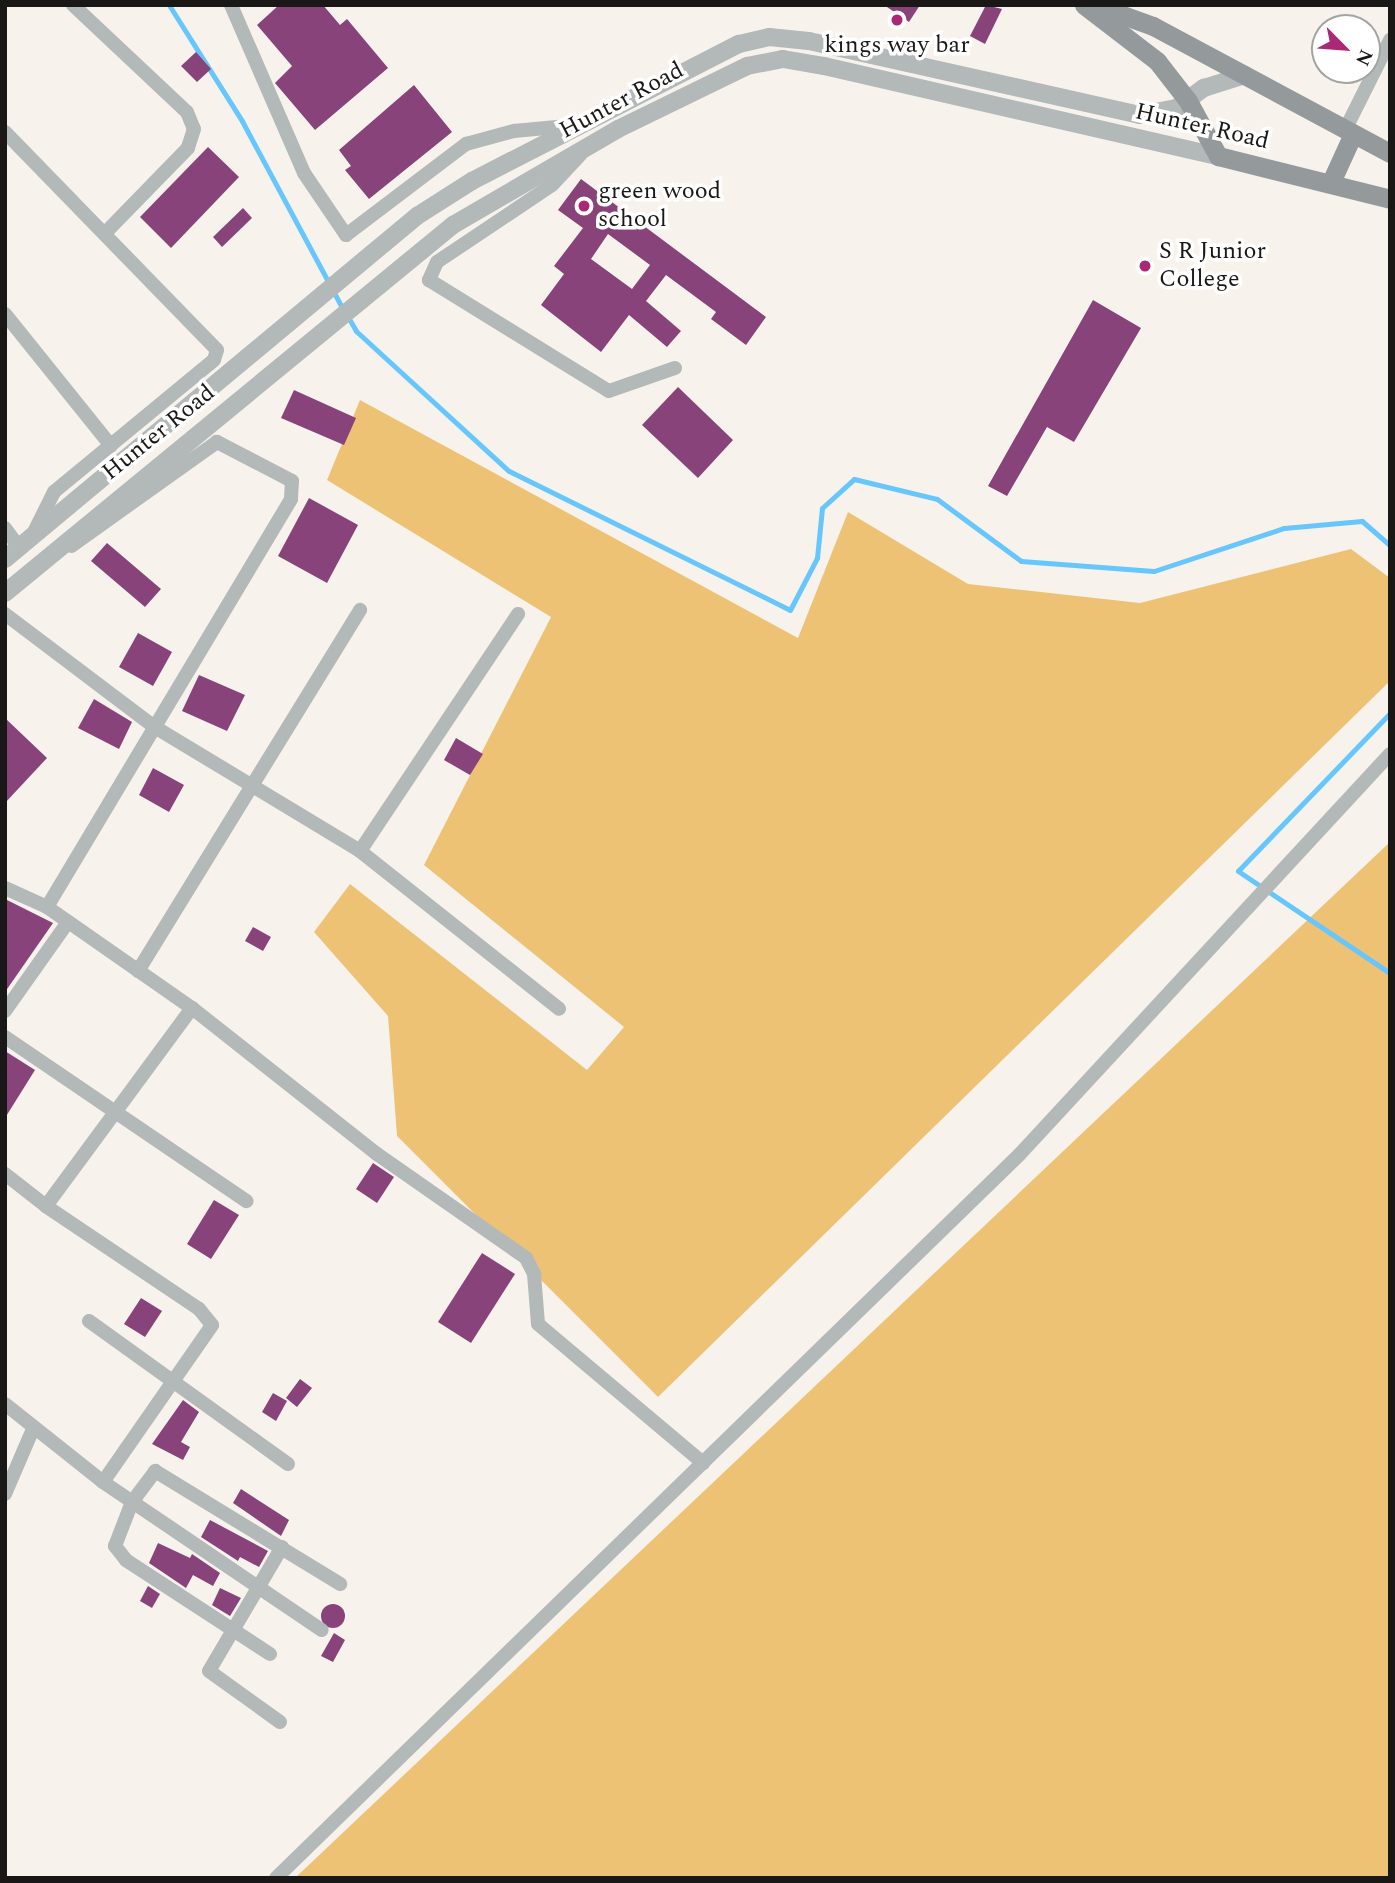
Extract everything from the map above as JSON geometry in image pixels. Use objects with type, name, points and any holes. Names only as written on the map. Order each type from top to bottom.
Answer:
[{"type":"main road","points":[[1084,5],[1157,61],[1188,101],[1218,156]]},
{"type":"main road","points":[[1095,5],[1121,10],[1390,153]]},
{"type":"main road","points":[[1331,182],[1349,132]]},
{"type":"main road","name":"Hunter Road","points":[[1218,156],[1331,182],[1390,200]]},
{"type":"street","points":[[73,5],[187,112],[194,129],[188,148],[107,232]]},
{"type":"street","points":[[231,5],[304,173],[346,235],[466,144],[514,131],[578,125]]},
{"type":"street","name":"Hunter Road","points":[[12,553],[395,233],[472,180],[698,62],[769,37],[809,41],[1140,115],[1188,101],[1224,79],[1245,75]]},
{"type":"street","points":[[1349,132],[1390,40]]},
{"type":"street","name":"Hunter Road","points":[[5,593],[411,254],[586,147],[722,76],[783,60],[1218,156]]},
{"type":"street","points":[[5,132],[107,232],[217,350],[215,360],[54,492],[33,534]]},
{"type":"street","points":[[586,147],[552,185],[437,262],[429,280],[609,391],[675,368]]},
{"type":"street","points":[[5,314],[111,446]]},
{"type":"street","points":[[47,907],[291,499],[292,481],[217,442],[102,528],[53,552]]},
{"type":"street","points":[[5,528],[12,553]]},
{"type":"street","points":[[138,971],[360,610]]},
{"type":"street","points":[[5,614],[153,726],[254,782],[360,851],[559,1009]]},
{"type":"street","points":[[360,851],[518,614]]},
{"type":"street","points":[[276,1878],[1019,1155],[1388,757]]},
{"type":"street","points":[[5,888],[47,907],[192,1008],[377,1154],[526,1258],[534,1273],[538,1324],[703,1463]]},
{"type":"street","points":[[5,1011],[68,922]]},
{"type":"street","points":[[46,1206],[192,1008]]},
{"type":"street","points":[[5,1037],[246,1201]]},
{"type":"street","points":[[5,1174],[46,1206],[209,1317],[207,1336],[103,1482]]},
{"type":"street","points":[[89,1321],[173,1385],[288,1464]]},
{"type":"street","points":[[5,1404],[33,1429],[103,1482],[322,1630]]},
{"type":"street","points":[[5,1494],[33,1429]]},
{"type":"street","points":[[270,1654],[126,1560],[114,1546],[132,1502],[159,1470],[340,1584]]},
{"type":"street","points":[[280,1722],[209,1671],[231,1627],[282,1547]]},
{"type":"shaded area","points":[[360,400],[798,638],[848,512],[968,584],[1140,603],[1351,549],[1390,578],[1390,681],[658,1397],[397,1136],[388,1016],[314,932],[350,884],[587,1070],[624,1027],[424,865],[551,617],[327,480]]},
{"type":"shaded area","points":[[1390,842],[1390,1878],[295,1878]]},
{"type":"building","points":[[279,5],[323,5],[340,25],[347,19],[388,68],[315,130],[275,83],[292,66],[257,25]]},
{"type":"building","points":[[884,5],[920,5],[909,22]]},
{"type":"building","points":[[986,5],[1002,9],[985,44],[970,36]]},
{"type":"building","points":[[196,52],[211,69],[197,82],[181,66]]},
{"type":"building","points":[[414,85],[452,132],[369,199],[345,170],[351,166],[339,150]]},
{"type":"building","points":[[208,147],[239,177],[171,248],[140,217]]},
{"type":"building","points":[[581,179],[766,317],[746,345],[711,319],[716,312],[666,275],[646,301],[681,331],[667,347],[629,315],[601,352],[541,305],[564,274],[554,266],[583,228],[558,210]],"holes":[[[608,234],[650,265],[632,289],[591,259]]]},
{"type":"building","points":[[243,208],[252,218],[222,247],[213,237]]},
{"type":"building","points":[[1093,300],[1141,328],[1074,442],[1047,427],[1007,496],[988,486]]},
{"type":"building","points":[[678,387],[733,440],[698,478],[642,425]]},
{"type":"building","points":[[294,390],[356,418],[344,445],[281,418]]},
{"type":"building","points":[[309,498],[358,525],[327,583],[278,556]]},
{"type":"building","points":[[107,543],[161,589],[145,607],[91,561]]},
{"type":"building","points":[[138,633],[172,652],[153,686],[119,667]]},
{"type":"building","points":[[199,675],[245,695],[227,731],[182,711]]},
{"type":"building","points":[[94,699],[132,722],[119,749],[78,728]]},
{"type":"building","points":[[5,718],[47,758],[5,803]]},
{"type":"building","points":[[456,738],[483,754],[470,775],[444,760]]},
{"type":"building","points":[[153,768],[184,785],[169,812],[139,795]]},
{"type":"building","points":[[5,899],[53,923],[5,992]]},
{"type":"building","points":[[253,927],[271,937],[263,951],[245,941]]},
{"type":"building","points":[[5,1051],[35,1070],[5,1118]]},
{"type":"building","points":[[373,1163],[394,1177],[377,1203],[356,1189]]},
{"type":"building","points":[[214,1200],[239,1215],[211,1259],[187,1244]]},
{"type":"building","points":[[482,1253],[515,1274],[471,1343],[438,1322]]},
{"type":"building","points":[[141,1298],[162,1311],[145,1337],[124,1324]]},
{"type":"building","points":[[300,1379],[312,1388],[297,1407],[286,1398]]},
{"type":"building","points":[[273,1393],[287,1401],[276,1421],[262,1412]]},
{"type":"building","points":[[183,1400],[199,1412],[181,1442],[190,1447],[183,1460],[152,1444]]},
{"type":"building","points":[[241,1489],[289,1520],[281,1536],[233,1503]]},
{"type":"building","points":[[210,1520],[268,1551],[259,1567],[240,1557],[238,1561],[201,1537]]},
{"type":"building","points":[[158,1543],[190,1558],[192,1554],[220,1573],[213,1586],[193,1575],[186,1588],[149,1563]]},
{"type":"building","points":[[148,1586],[160,1594],[152,1608],[140,1601]]},
{"type":"building","points":[[220,1588],[241,1598],[230,1616],[212,1605]]},
{"type":"building","points":[[333,1604],[341,1608],[345,1616],[341,1624],[333,1628],[325,1624],[321,1616],[325,1608]]},
{"type":"building","points":[[334,1633],[345,1640],[333,1662],[321,1656]]},
{"type":"waterway","points":[[169,5],[242,121],[343,309]]},
{"type":"waterway","points":[[348,317],[356,331],[509,471],[790,610],[817,558],[822,508],[854,479],[937,499],[1021,561],[1154,571],[1284,528],[1362,521],[1390,545]]},
{"type":"waterway","points":[[1390,713],[1238,871],[1390,973]]},
{"type":"place","name":"kings way bar","points":[[897,20]]},
{"type":"place","name":"green wood school","points":[[584,206]]},
{"type":"place","name":"S R Junior College","points":[[1145,266]]}]
